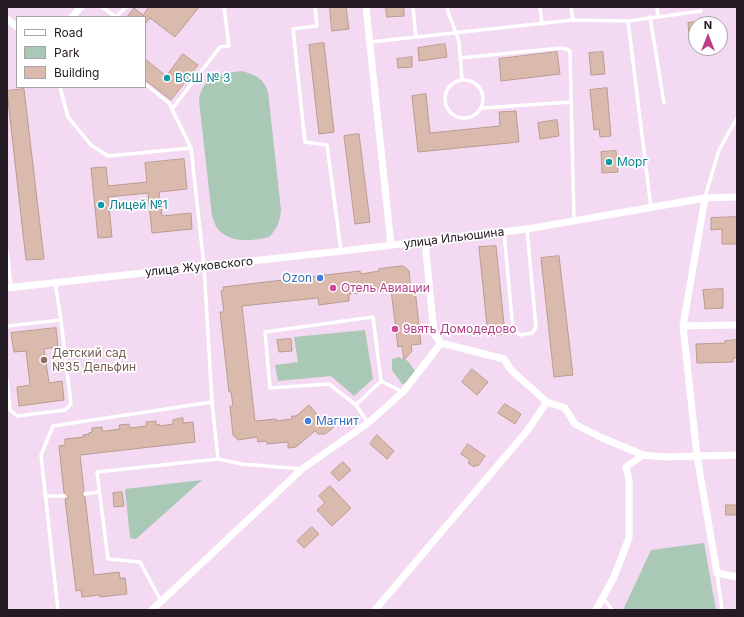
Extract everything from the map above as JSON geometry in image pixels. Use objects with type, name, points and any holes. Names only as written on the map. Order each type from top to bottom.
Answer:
[{"type":"street","points":[[73,16],[81,7]]},
{"type":"street","name":"улица Ильюшина","points":[[366,7],[391,246],[574,222],[705,198],[737,197]]},
{"type":"street","points":[[7,19],[16,26]]},
{"type":"street","points":[[705,198],[683,326],[697,456],[717,573],[737,577]]},
{"type":"street","points":[[425,241],[434,334],[441,343],[504,359],[511,370],[547,402],[565,408],[575,424],[600,437],[643,454],[664,457],[737,455]]},
{"type":"street","name":"улица Жуковского","points":[[9,287],[391,246]]},
{"type":"street","points":[[683,326],[737,325]]},
{"type":"street","points":[[152,610],[302,469],[368,423],[403,392],[441,343]]},
{"type":"street","points":[[375,610],[527,431],[547,402]]},
{"type":"street","points":[[596,610],[614,577],[629,538],[629,479],[626,467],[643,454]]},
{"type":"lane","points":[[102,7],[115,16]]},
{"type":"lane","points":[[117,16],[126,7]]},
{"type":"lane","points":[[172,109],[220,47],[229,46],[224,7]]},
{"type":"lane","points":[[315,7],[317,26],[293,29],[305,142],[327,145],[342,251]]},
{"type":"lane","points":[[413,7],[416,37]]},
{"type":"lane","points":[[447,7],[459,41],[462,80]]},
{"type":"lane","points":[[540,7],[542,24]]},
{"type":"lane","points":[[571,7],[573,20]]},
{"type":"lane","points":[[657,7],[658,16]]},
{"type":"lane","points":[[369,42],[573,20],[628,21],[701,11]]},
{"type":"lane","points":[[650,17],[664,103]]},
{"type":"lane","points":[[628,21],[651,208]]},
{"type":"lane","points":[[460,58],[567,49],[570,51],[574,222]]},
{"type":"lane","points":[[462,80],[472,82],[480,87],[484,99],[482,108],[472,117],[465,119],[454,116],[448,111],[445,104],[447,89],[456,81],[462,80]]},
{"type":"lane","points":[[146,85],[169,103],[191,148],[204,266],[212,402],[218,459]]},
{"type":"lane","points":[[60,88],[68,117],[91,145],[108,156],[191,148]]},
{"type":"lane","points":[[482,108],[571,102]]},
{"type":"lane","points":[[705,198],[719,150],[737,118]]},
{"type":"lane","points":[[504,232],[512,330],[520,335],[532,333],[536,327],[527,229]]},
{"type":"lane","points":[[7,251],[9,287]]},
{"type":"lane","points":[[7,380],[10,410],[17,416],[65,410],[71,404],[55,282]]},
{"type":"lane","points":[[368,423],[356,405],[329,384],[270,388],[265,332],[373,318],[381,381]]},
{"type":"lane","points":[[7,326],[61,320]]},
{"type":"lane","points":[[381,381],[403,392]]},
{"type":"lane","points":[[356,405],[381,381]]},
{"type":"lane","points":[[58,610],[41,455],[53,426],[212,402]]},
{"type":"lane","points":[[161,602],[140,562],[108,559],[97,472],[218,459],[242,464],[302,469]]},
{"type":"lane","points":[[85,494],[99,492]]},
{"type":"lane","points":[[45,496],[65,496]]},
{"type":"lane","points":[[717,573],[722,610]]},
{"type":"lane","points":[[603,598],[612,610]]},
{"type":"green space","points":[[242,71],[261,80],[268,92],[281,210],[278,225],[269,237],[255,240],[241,240],[228,237],[217,228],[212,216],[199,101],[204,86],[208,81],[220,75]]},
{"type":"green space","points":[[365,330],[373,379],[354,396],[331,376],[278,381],[275,365],[298,362],[294,337]]},
{"type":"green space","points":[[399,357],[408,361],[415,371],[407,383],[402,384],[392,370],[392,359]]},
{"type":"green space","points":[[202,480],[136,539],[130,538],[125,489]]},
{"type":"green space","points":[[704,543],[716,610],[623,610],[651,550]]},
{"type":"building","name":"ВСШ № 3","points":[[149,7],[199,7],[175,37],[150,18],[146,23],[146,16],[128,16],[134,8],[143,15]]},
{"type":"building","points":[[330,7],[346,7],[349,29],[332,31]]},
{"type":"building","points":[[386,7],[404,7],[404,16],[387,17]]},
{"type":"building","points":[[324,43],[334,132],[319,134],[309,45]]},
{"type":"building","points":[[445,44],[447,57],[419,61],[418,48]]},
{"type":"building","points":[[557,52],[560,74],[501,81],[499,59]]},
{"type":"building","points":[[603,52],[605,74],[591,75],[589,53]]},
{"type":"building","name":"ВСШ № 3","points":[[183,54],[198,65],[171,100],[146,81],[146,60],[166,76]]},
{"type":"building","points":[[412,57],[412,67],[398,68],[397,59]]},
{"type":"building","points":[[607,88],[611,136],[600,137],[599,129],[594,130],[590,90]]},
{"type":"building","points":[[24,89],[44,259],[26,260],[7,91]]},
{"type":"building","points":[[426,94],[430,133],[500,126],[499,112],[516,111],[519,142],[418,152],[412,96]]},
{"type":"building","points":[[557,120],[559,136],[540,139],[538,123]]},
{"type":"building","points":[[359,134],[370,222],[355,224],[344,136]]},
{"type":"building","name":"Морг","points":[[616,151],[618,172],[602,173],[601,152]]},
{"type":"building","name":"Лицей №1","points":[[184,159],[187,189],[159,192],[162,216],[191,213],[192,229],[152,233],[148,193],[108,197],[112,237],[98,238],[91,168],[106,167],[108,186],[147,182],[145,163]]},
{"type":"building","points":[[737,217],[737,244],[722,244],[722,229],[711,230],[711,218]]},
{"type":"building","points":[[496,246],[505,334],[488,336],[479,247]]},
{"type":"building","points":[[559,256],[573,375],[554,377],[541,258]]},
{"type":"building","points":[[403,266],[409,271],[411,290],[415,289],[421,344],[411,345],[412,351],[404,360],[402,346],[398,347],[391,290],[349,294],[349,301],[319,305],[318,298],[242,306],[255,421],[292,419],[292,416],[296,416],[309,405],[322,420],[326,417],[334,427],[325,434],[318,434],[315,431],[296,447],[288,448],[288,442],[267,444],[267,441],[258,442],[257,437],[238,440],[233,435],[230,406],[233,406],[231,392],[229,392],[220,312],[224,312],[221,291],[224,290],[223,287],[360,271],[361,274],[379,271],[379,269]]},
{"type":"building","points":[[723,289],[723,308],[705,309],[703,290]]},
{"type":"building","points":[[56,328],[58,347],[44,349],[49,383],[62,381],[64,400],[19,406],[17,387],[30,385],[26,351],[14,352],[11,333]]},
{"type":"building","points":[[291,339],[292,351],[279,352],[277,340]]},
{"type":"building","points":[[737,340],[737,358],[733,358],[733,362],[697,363],[696,344],[725,343],[725,341]]},
{"type":"building","points":[[472,369],[488,382],[477,395],[462,382]]},
{"type":"building","points":[[505,404],[521,414],[515,424],[498,413]]},
{"type":"building","points":[[183,418],[183,423],[193,422],[195,442],[80,455],[84,491],[82,494],[85,497],[94,575],[119,572],[120,578],[125,578],[127,594],[82,597],[81,590],[76,591],[65,499],[68,498],[68,496],[64,493],[59,446],[65,445],[65,439],[83,437],[83,435],[89,434],[92,432],[92,428],[102,427],[102,431],[106,431],[120,429],[119,425],[129,424],[130,428],[146,426],[146,422],[156,421],[156,425],[159,424],[159,426],[173,424],[173,420]]},
{"type":"building","points":[[377,435],[394,451],[387,459],[370,444]]},
{"type":"building","points":[[468,444],[485,456],[478,466],[476,465],[474,467],[468,463],[470,460],[461,454]]},
{"type":"building","points":[[343,462],[351,470],[339,481],[331,473]]},
{"type":"building","points":[[330,486],[351,508],[332,526],[317,510],[325,503],[319,496]]},
{"type":"building","points":[[122,492],[124,506],[114,507],[113,493]]},
{"type":"building","points":[[726,505],[737,505],[737,515],[726,515]]},
{"type":"building","points":[[312,527],[319,534],[304,548],[297,541]]},
{"type":"place","name":"ВСШ № 3","points":[[167,78]]},
{"type":"place","name":"Морг","points":[[609,162]]},
{"type":"place","name":"Лицей №1","points":[[101,205]]},
{"type":"place","name":"Ozon","points":[[320,278]]},
{"type":"place","name":"Отель Авиации","points":[[333,288]]},
{"type":"place","name":"9вять Домодедово","points":[[395,329]]},
{"type":"place","name":"Детский сад №35 Дельфин","points":[[44,360]]},
{"type":"place","name":"Магнит","points":[[308,421]]}]
